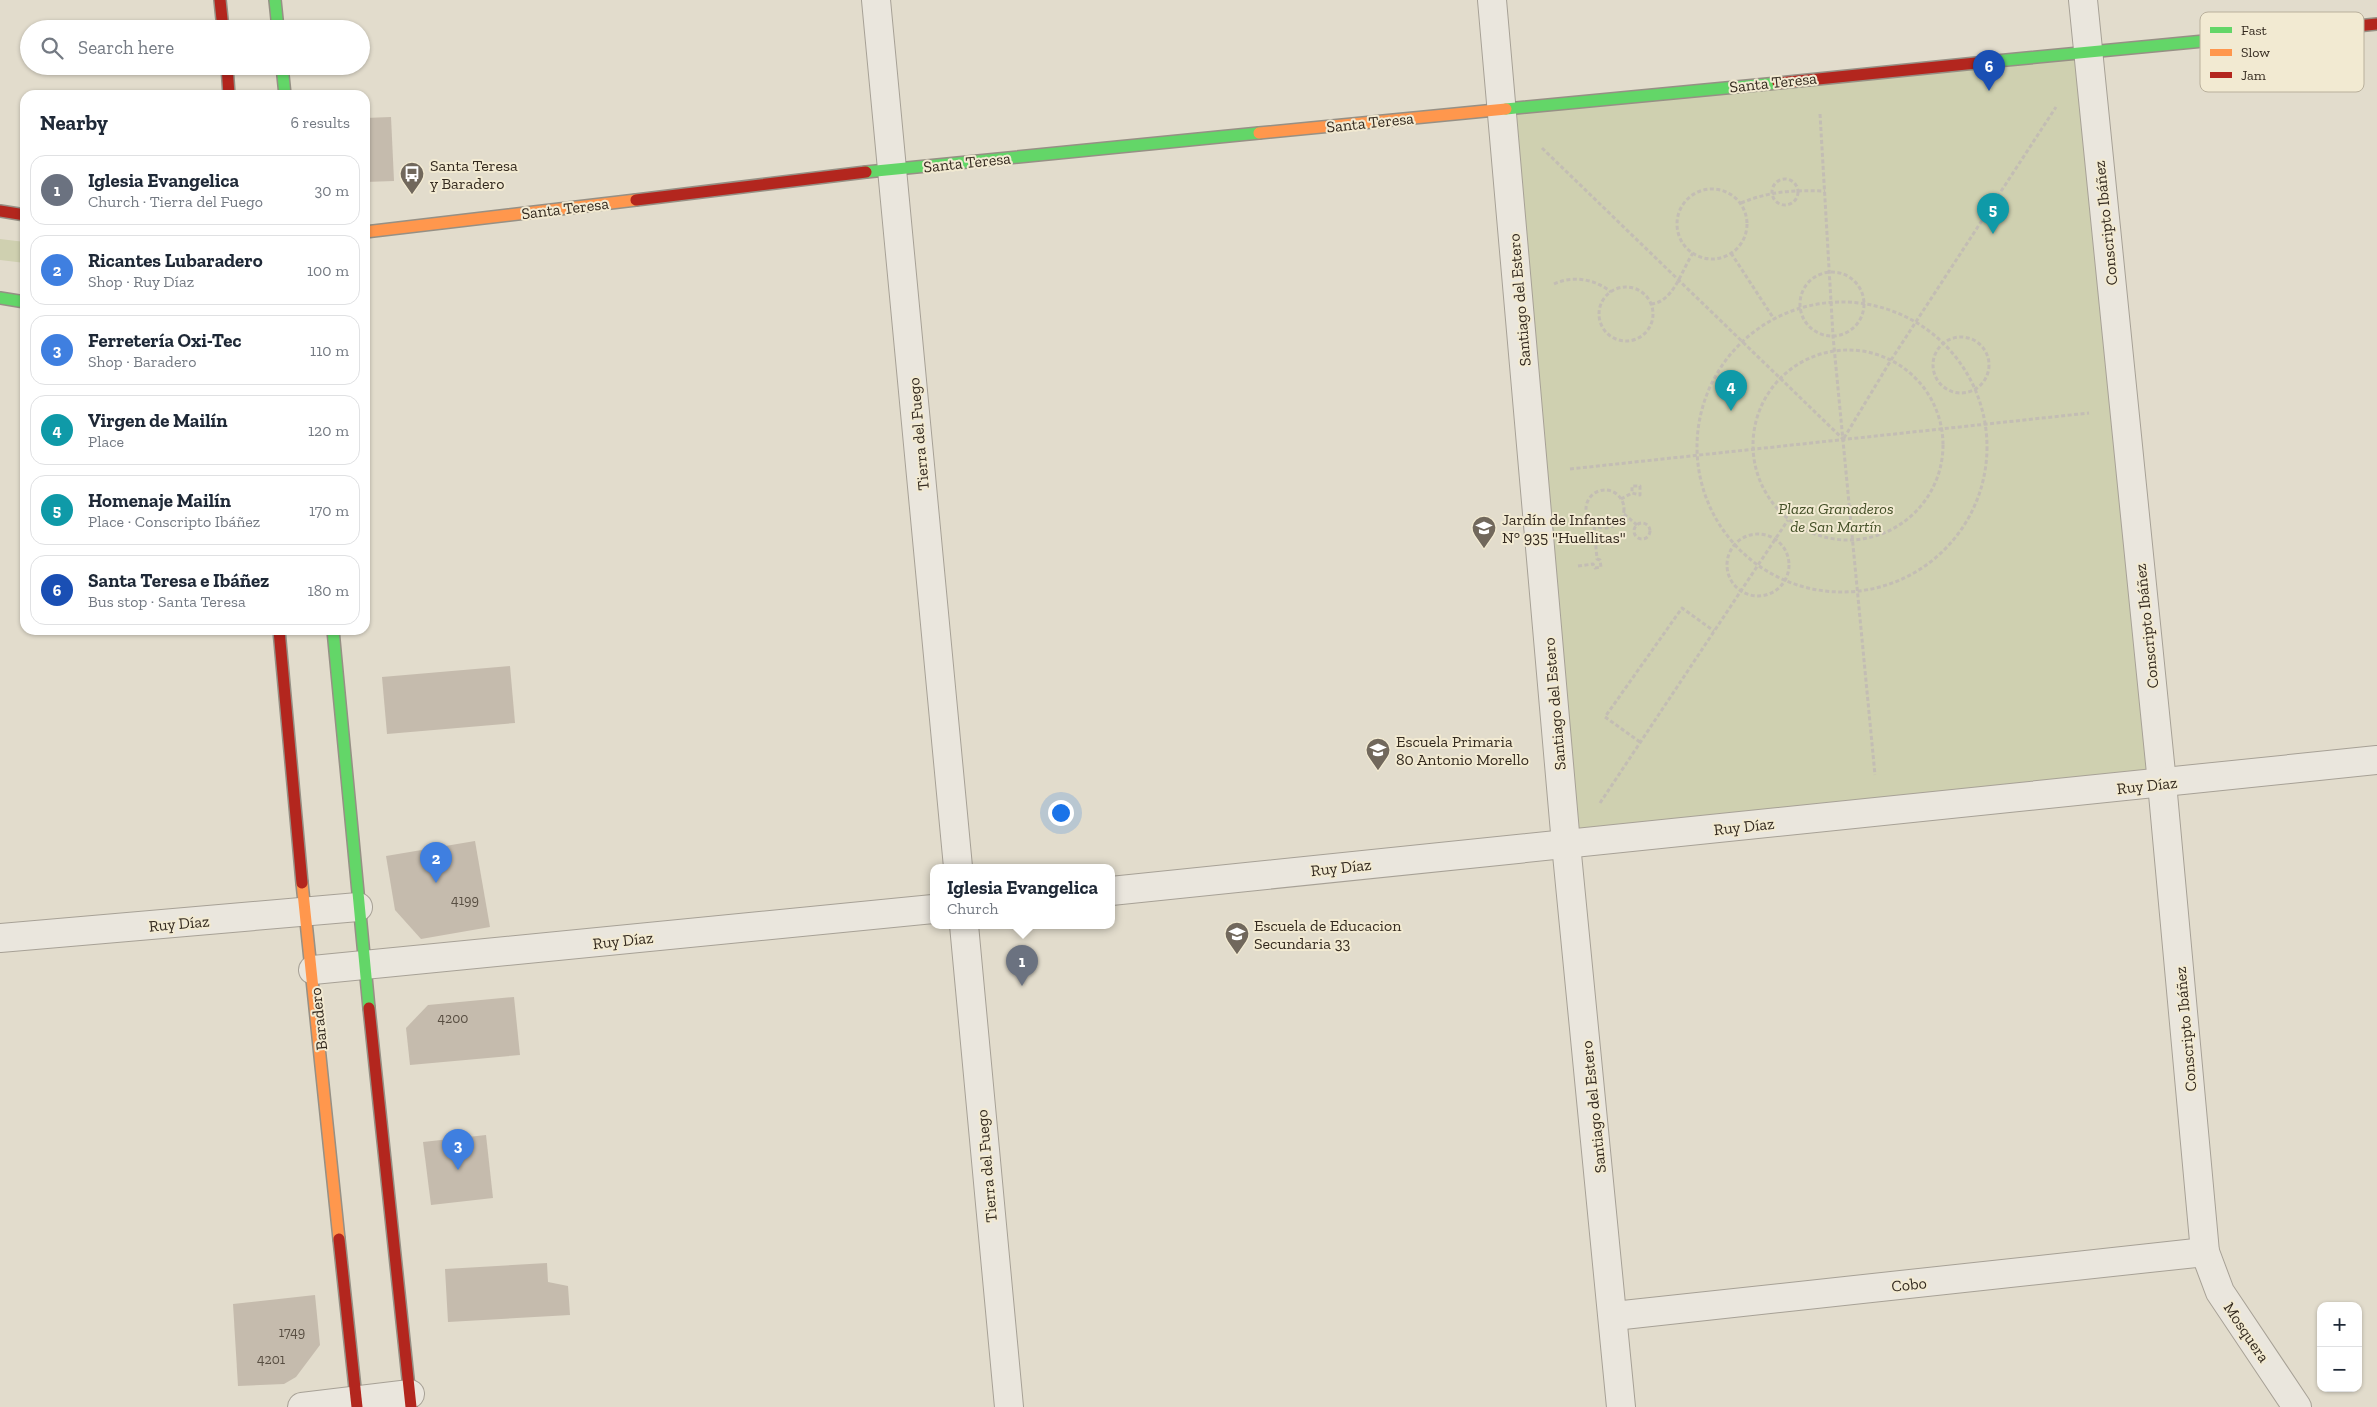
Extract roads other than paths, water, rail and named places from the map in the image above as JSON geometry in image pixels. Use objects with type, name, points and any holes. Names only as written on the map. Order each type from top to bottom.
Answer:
[{"type":"street","points":[[220,0],[222,20]]},
{"type":"street","points":[[275,0],[277,20]]},
{"type":"street","name":"Tierra del Fuego","points":[[876,0],[894,169],[958,864]]},
{"type":"street","name":"Santiago del Estero","points":[[1492,0],[1566,844],[1614,1316],[1621,1407]]},
{"type":"street","name":"Conscripto Ibáñez","points":[[2083,0],[2162,783],[2205,1252]]},
{"type":"street","name":"Santa Teresa","points":[[2364,25],[2377,24]]},
{"type":"street","name":"Santa Teresa","points":[[370,231],[894,169],[2200,41]]},
{"type":"street","points":[[227,75],[228,90]]},
{"type":"street","points":[[283,75],[284,90]]},
{"type":"street","points":[[0,211],[20,214]]},
{"type":"street","points":[[0,298],[20,301]]},
{"type":"street","name":"Baradero","points":[[279,635],[305,912],[313,970],[357,1404]]},
{"type":"street","points":[[302,1407],[411,1401],[358,908],[333,635]]},
{"type":"street","name":"Ruy Díaz","points":[[1115,891],[2377,760]]},
{"type":"street","name":"Ruy Díaz","points":[[0,938],[358,908]]},
{"type":"street","name":"Ruy Díaz","points":[[313,970],[364,967],[930,909]]},
{"type":"street","name":"Tierra del Fuego","points":[[964,929],[1009,1407]]},
{"type":"street","name":"Cobo","points":[[1614,1316],[2205,1252]]},
{"type":"street","name":"Mosquera","points":[[2205,1252],[2220,1292],[2297,1407]]},
{"type":"place","name":"Santa Teresa e Ibáñez","points":[[1989,91]]},
{"type":"place","name":"Santa Teresa y Baradero","points":[[412,195]]},
{"type":"place","name":"Homenaje Mailín","points":[[1993,234]]},
{"type":"place","name":"Virgen de Mailín","points":[[1731,411]]},
{"type":"place","name":"Jardín de Infantes N° 935 \"Huellitas\"","points":[[1484,549]]},
{"type":"place","name":"Escuela Primaria 80 Antonio Morello","points":[[1378,771]]},
{"type":"place","name":"Ricantes Lubaradero","points":[[436,883]]},
{"type":"place","name":"Escuela de Educacion Secundaria 33","points":[[1237,955]]},
{"type":"place","name":"Iglesia Evangelica","points":[[1022,986]]},
{"type":"place","name":"Ferretería Oxi-Tec","points":[[458,1170]]},
{"type":"park label","name":"Plaza Granaderos de San Martín","points":[[1836,517]]}]
